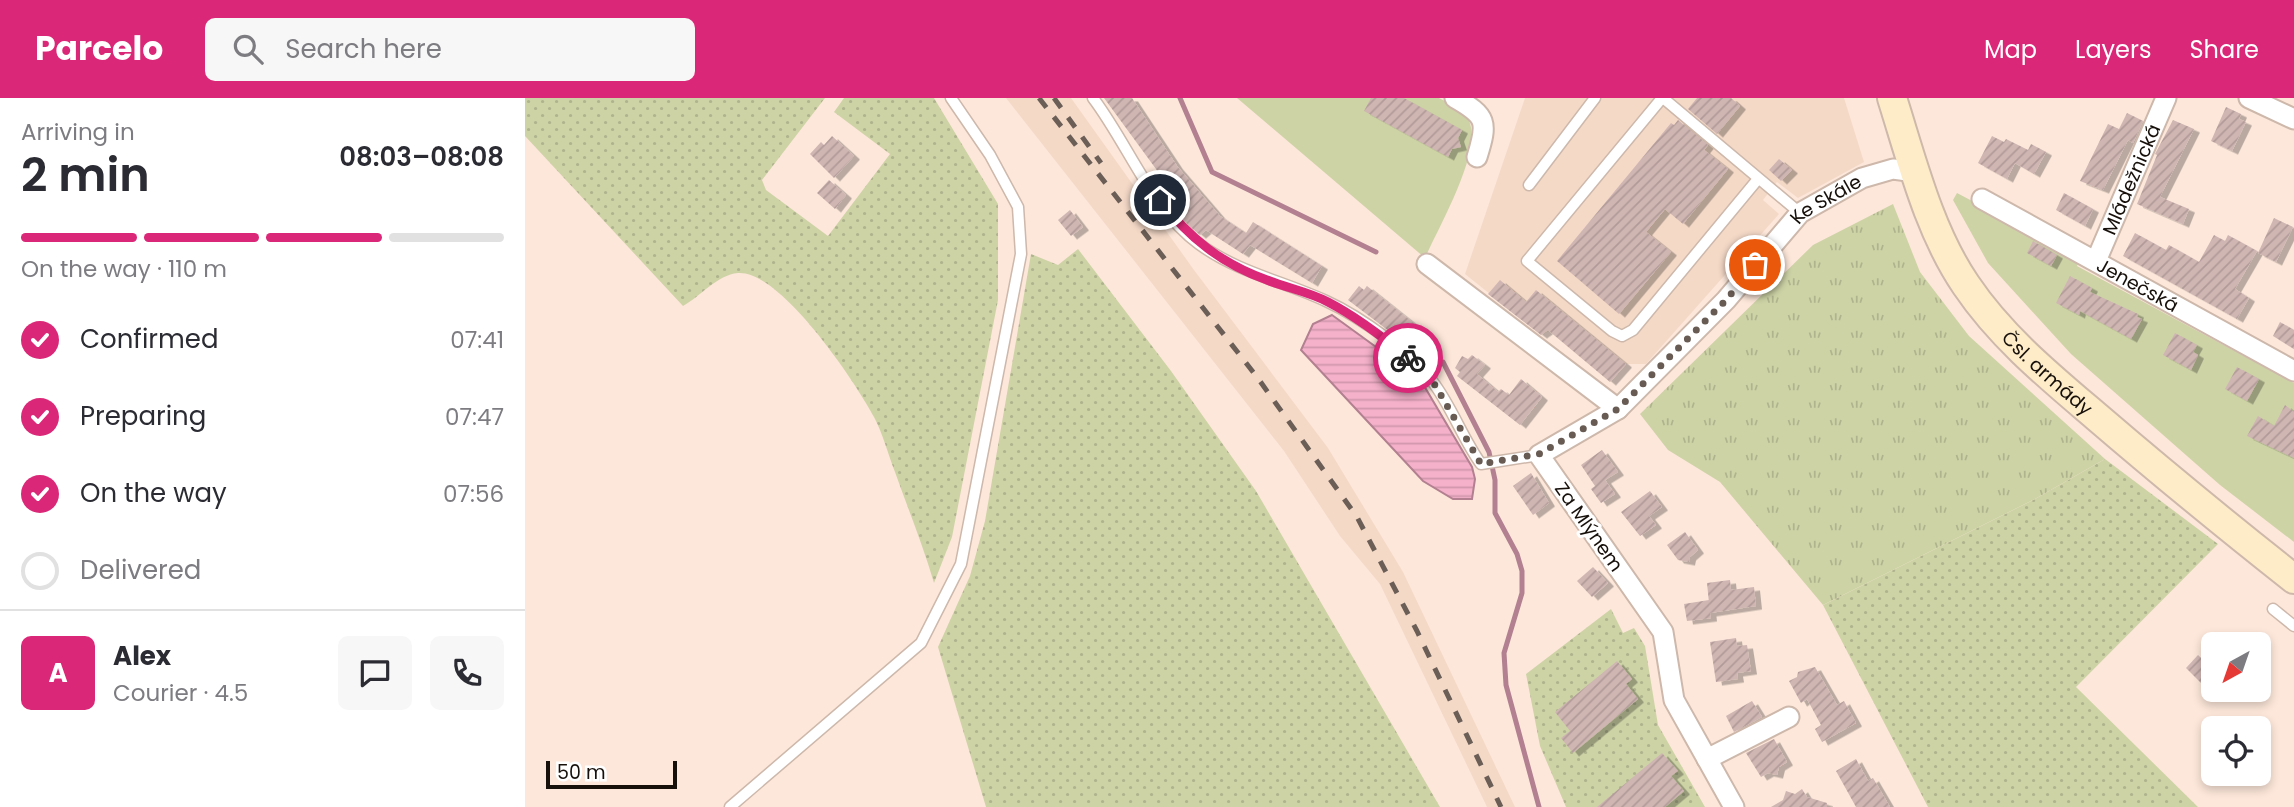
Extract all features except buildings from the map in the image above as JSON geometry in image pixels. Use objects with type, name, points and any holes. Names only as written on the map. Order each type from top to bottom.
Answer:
[{"type":"main road","name":"Čsl. armády","points":[[1892,98],[1915,172],[1944,247],[1966,286],[2003,332],[2038,367],[2196,502],[2294,579]]},
{"type":"street","points":[[1454,98],[1478,111],[1486,129],[1477,157]]},
{"type":"street","name":"Mládežnická","points":[[2096,261],[2166,98]]},
{"type":"street","points":[[2249,98],[2294,120]]},
{"type":"street","name":"Ke Skále","points":[[1539,454],[1618,409],[1726,300],[1800,213],[1863,178],[1892,169],[1915,172]]},
{"type":"street","name":"Jenečská","points":[[1982,199],[2294,371]]},
{"type":"street","points":[[1427,264],[1618,409]]},
{"type":"street","name":"Za Mlýnem","points":[[1539,454],[1663,632],[1674,700],[1734,807]]},
{"type":"street","points":[[1707,759],[1789,717]]},
{"type":"lane","points":[[730,807],[921,643],[961,564],[1021,254],[1018,208],[990,155],[951,98]]},
{"type":"lane","points":[[1093,98],[1181,228],[1199,244],[1233,265],[1326,300],[1377,333],[1424,371],[1435,385],[1478,460],[1484,465],[1539,454]]},
{"type":"lane","points":[[1529,185],[1595,98]]},
{"type":"lane","points":[[1758,178],[1633,330],[1622,336],[1612,331],[1527,261],[1663,98],[1800,213]]},
{"type":"lane","points":[[2273,609],[2294,626]]},
{"type":"shaded area","points":[[1006,98],[1071,98],[1194,270],[1328,448],[1403,572],[1515,807],[1487,807],[1380,584],[1340,536],[1284,451]]},
{"type":"shaded area","points":[[1525,98],[1844,98],[1864,162],[1798,198],[1777,182],[1763,200],[1779,214],[1646,364],[1626,364],[1610,382],[1549,331],[1541,335],[1465,274]]},
{"type":"shaded area","points":[[1332,315],[1420,379],[1472,467],[1475,479],[1472,499],[1453,499],[1423,481],[1301,350],[1313,324]]},
{"type":"green space","points":[[525,98],[825,98],[762,180],[766,190],[828,236],[890,154],[834,112],[844,98],[934,98],[998,204],[998,300],[952,537],[934,583],[877,424],[851,379],[815,330],[774,289],[755,277],[738,273],[716,282],[683,306],[525,136]]},
{"type":"green space","points":[[1237,98],[1439,98],[1460,110],[1469,121],[1472,134],[1470,151],[1457,190],[1425,258]]},
{"type":"green space","points":[[1957,193],[2080,258],[2077,266],[2294,383],[2294,542],[2220,485],[2071,354],[1988,263],[1953,200]]},
{"type":"green space","points":[[1893,204],[1920,272],[1969,336],[2105,459],[2035,499],[1823,605],[1720,482],[1668,450],[1640,414],[1813,245]]},
{"type":"green space","points":[[1078,249],[1171,371],[1256,491],[1440,807],[986,807],[938,647],[970,576],[985,521],[1031,254],[1058,265]]},
{"type":"green space","points":[[2105,459],[2218,544],[2076,687],[2198,807],[1928,807],[1823,605],[2035,499]]},
{"type":"green space","points":[[1611,609],[1623,633],[1634,628],[1645,646],[1658,725],[1705,807],[1566,807],[1540,746],[1526,674]]},
{"type":"waterway","points":[[1180,98],[1212,172],[1376,252]]},
{"type":"waterway","points":[[1443,362],[1489,452],[1495,480],[1495,513],[1517,554],[1522,571],[1522,593],[1504,653],[1506,685],[1539,807]]},
{"type":"railway","points":[[1039,98],[1257,377],[1357,517],[1417,631],[1501,807]]},
{"type":"railway","points":[[1054,98],[1101,163]]},
{"type":"way so far","points":[[1408,358],[1424,371],[1435,385],[1481,464],[1539,454],[1618,409],[1726,300],[1755,265]]},
{"type":"route","points":[[1160,200],[1181,228],[1199,244],[1233,265],[1265,280],[1326,300],[1377,333],[1408,358]]}]
